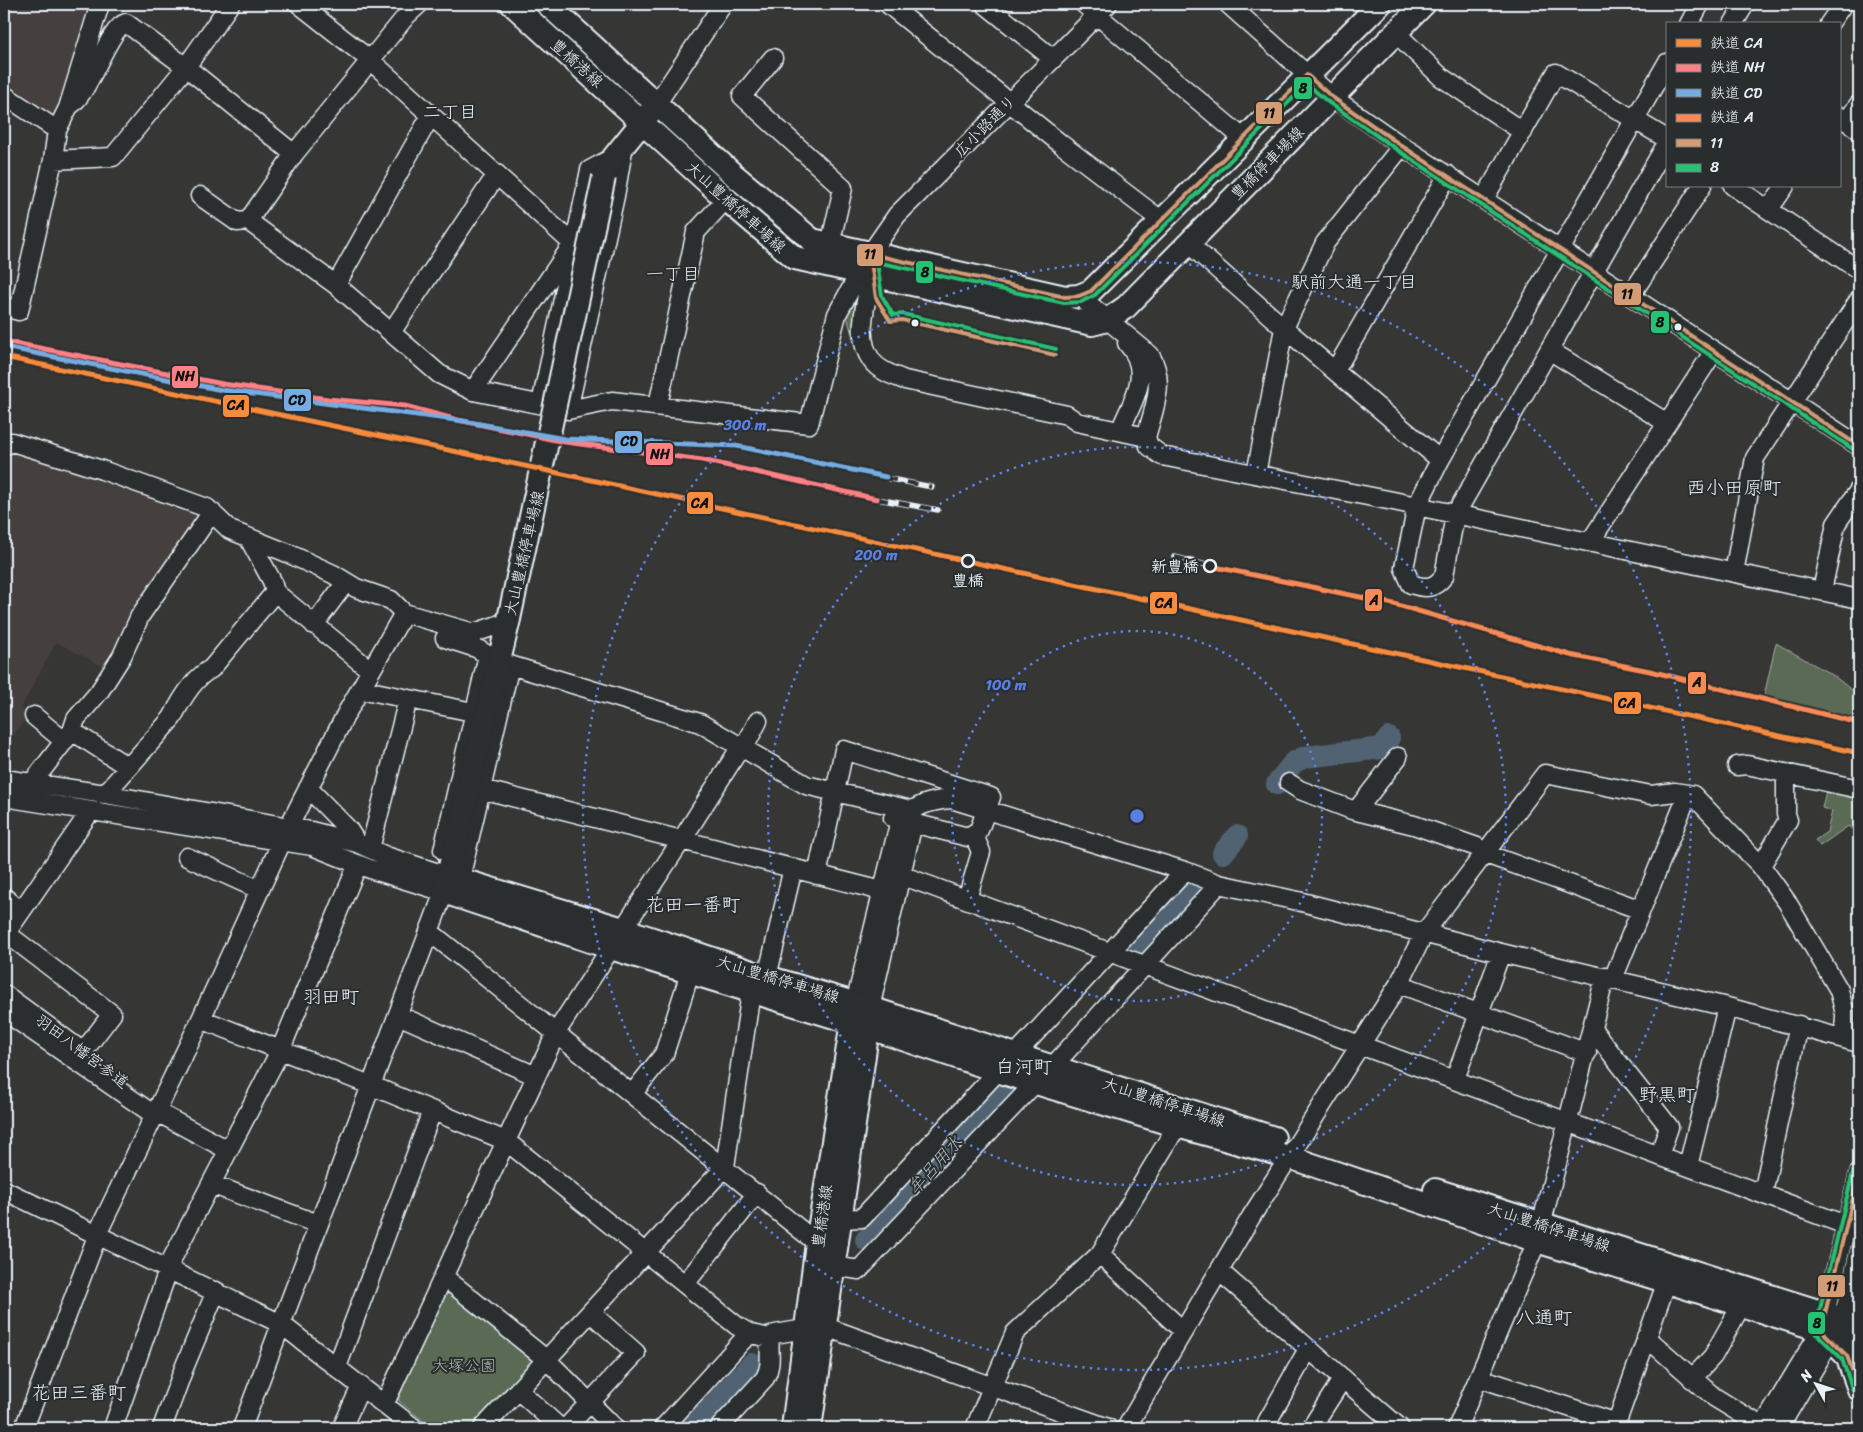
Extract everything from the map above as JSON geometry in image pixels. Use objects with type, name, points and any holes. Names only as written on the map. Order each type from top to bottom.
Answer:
[{"type":"main road","name":"豊橋港線","points":[[512,4],[642,122]]},
{"type":"main road","name":"豊橋港線","points":[[547,4],[657,103]]},
{"type":"main road","name":"豊橋停車場線","points":[[1079,296],[1092,291],[1380,4]]},
{"type":"main road","name":"豊橋停車場線","points":[[1107,320],[1126,306],[1424,4]]},
{"type":"main road","name":"大山豊橋停車場線","points":[[447,880],[509,619],[604,177],[619,149],[657,103],[734,175],[798,231],[812,240],[1065,297],[1079,296]]},
{"type":"main road","name":"大山豊橋停車場線","points":[[642,122],[795,258],[1092,324],[1107,320]]},
{"type":"main road","name":"大山豊橋停車場線","points":[[447,880],[623,929],[759,985],[862,1015],[1012,1065],[1293,1151],[1834,1332]]},
{"type":"main road","name":"大山豊橋停車場線","points":[[447,880],[611,948],[690,973],[759,985]]},
{"type":"main road","name":"豊橋港線","points":[[793,1428],[815,1328],[833,1266],[841,1219],[862,1015]]},
{"type":"main road","name":"豊橋港線","points":[[810,1428],[817,1243],[862,1015]]},
{"type":"main road","name":"大山豊橋停車場線","points":[[1042,1074],[1177,1126],[1293,1151]]},
{"type":"main road","name":"大山豊橋停車場線","points":[[1540,1233],[1668,1281],[1834,1332]]},
{"type":"main road","points":[[1834,1332],[1859,1389]]},
{"type":"street","points":[[4,307],[19,311],[53,160],[57,130],[68,108],[100,4]]},
{"type":"street","points":[[53,160],[112,157],[186,67],[230,4]]},
{"type":"street","points":[[299,4],[370,60],[573,244]]},
{"type":"street","points":[[248,221],[294,154],[370,60],[419,4]]},
{"type":"street","points":[[888,4],[1061,144],[1162,221]]},
{"type":"street","points":[[985,4],[1052,58]]},
{"type":"street","points":[[1228,4],[1332,98],[1859,446]]},
{"type":"street","points":[[1690,22],[1700,4]]},
{"type":"street","points":[[1734,22],[1745,4]]},
{"type":"street","points":[[1830,22],[1843,4]]},
{"type":"street","points":[[657,103],[718,6]]},
{"type":"street","points":[[1096,7],[1244,139]]},
{"type":"street","name":"広小路通り","points":[[865,275],[870,254],[897,215],[1052,58],[1096,7]]},
{"type":"street","points":[[68,108],[78,100],[112,37],[122,24],[132,25],[294,154]]},
{"type":"street","points":[[1395,32],[1440,78],[1523,132]]},
{"type":"street","points":[[773,58],[742,96],[843,188],[830,245]]},
{"type":"street","points":[[1666,65],[1440,460],[1417,506],[1404,568],[1412,584],[1421,588],[1438,584],[1444,576],[1455,515],[1666,143]]},
{"type":"street","points":[[1484,199],[1556,74],[1666,140]]},
{"type":"street","points":[[4,95],[57,130]]},
{"type":"street","points":[[1848,122],[1859,104]]},
{"type":"street","points":[[336,285],[431,115]]},
{"type":"street","points":[[1256,474],[1284,328],[1325,243],[1402,146]]},
{"type":"street","points":[[541,404],[590,170],[619,149]]},
{"type":"street","points":[[568,410],[615,196],[619,149]]},
{"type":"street","points":[[392,331],[497,174]]},
{"type":"street","points":[[1334,372],[1448,175]]},
{"type":"street","points":[[1631,295],[1701,188]]},
{"type":"street","points":[[1736,188],[1859,270]]},
{"type":"street","points":[[1769,209],[1784,188]]},
{"type":"street","points":[[200,196],[237,222],[248,221],[336,285],[392,331],[439,374],[473,391],[568,410],[612,401],[809,424],[837,314],[865,275]]},
{"type":"street","points":[[658,405],[696,232],[726,198]]},
{"type":"street","points":[[1188,243],[1334,372],[1440,460]]},
{"type":"street","points":[[473,391],[573,244]]},
{"type":"street","points":[[865,275],[866,300],[863,336],[865,349],[872,362],[884,371],[905,380],[1067,415],[1076,422],[1146,436]]},
{"type":"street","points":[[1079,296],[1150,355],[1158,367],[1158,392],[1146,436],[1149,446],[1162,456],[1417,506],[1859,599]]},
{"type":"street","points":[[1734,573],[1755,458],[1859,300]]},
{"type":"street","points":[[1107,320],[1130,346],[1141,370],[1141,378],[1120,431]]},
{"type":"street","points":[[1549,350],[1667,423]]},
{"type":"street","points":[[1590,542],[1714,351]]},
{"type":"street","points":[[4,446],[12,442],[93,467],[207,508],[230,530],[285,552],[364,592],[391,600],[401,618],[476,648],[488,655],[473,712],[447,880]]},
{"type":"street","points":[[1822,591],[1836,524],[1859,490]]},
{"type":"street","points":[[32,783],[68,736],[76,719],[98,692],[122,656],[140,616],[212,512]]},
{"type":"street","points":[[248,537],[272,581],[275,592],[370,670]]},
{"type":"street","points":[[314,625],[346,582]]},
{"type":"street","points":[[105,794],[172,718],[177,707],[203,672],[211,669],[275,592]]},
{"type":"street","points":[[401,618],[474,633],[509,619]]},
{"type":"street","points":[[24,1428],[98,1234],[201,1019],[285,834],[370,670],[401,618]]},
{"type":"street","points":[[242,1428],[370,1085],[430,932],[481,789],[510,664],[700,723],[741,749],[806,785],[835,798],[915,816],[968,837],[974,835],[979,830],[992,796],[844,750],[835,798],[817,875]]},
{"type":"street","points":[[360,689],[473,712]]},
{"type":"street","points":[[363,846],[408,699]]},
{"type":"street","points":[[34,716],[128,767]]},
{"type":"street","points":[[623,929],[758,721]]},
{"type":"street","points":[[1356,811],[1398,757]]},
{"type":"street","points":[[1737,766],[1747,765],[1859,788]]},
{"type":"street","points":[[1761,866],[1788,820],[1786,814],[1786,773]]},
{"type":"street","points":[[862,1015],[882,890],[915,816],[951,799],[1186,871],[1219,884],[1298,901],[1424,933],[1501,953],[1727,1007],[1851,1040],[1839,990],[1787,902],[1761,866],[1693,796],[1675,792],[1652,795],[1545,774],[1424,933],[1399,984],[1182,1330],[1126,1428]]},
{"type":"street","points":[[4,779],[105,794],[285,834],[358,864],[447,880]]},
{"type":"street","points":[[1289,783],[1306,792],[1356,811],[1414,825],[1477,847],[1486,854],[1641,910]]},
{"type":"street","points":[[308,788],[363,846]]},
{"type":"street","points":[[481,789],[681,841],[882,890]]},
{"type":"street","points":[[1457,1428],[1480,1378],[1540,1233],[1593,1030],[1609,978],[1641,910],[1688,794]]},
{"type":"street","points":[[4,814],[10,798],[90,812],[285,834],[363,846],[447,880]]},
{"type":"street","points":[[83,1052],[112,1014],[5,935],[90,812]]},
{"type":"street","points":[[862,1015],[901,875],[915,816]]},
{"type":"street","points":[[967,899],[981,852],[974,835]]},
{"type":"street","points":[[186,857],[260,890]]},
{"type":"street","points":[[118,1427],[168,1268],[280,1051],[358,864]]},
{"type":"street","points":[[483,1428],[725,1167],[759,985],[792,868]]},
{"type":"street","points":[[841,1219],[862,1218],[1012,1065],[1109,952],[1186,871]]},
{"type":"street","points":[[901,875],[1854,1228]]},
{"type":"street","points":[[833,1266],[859,1270],[1219,884]]},
{"type":"street","points":[[4,897],[21,911]]},
{"type":"street","points":[[430,932],[633,1093],[817,1243]]},
{"type":"street","points":[[384,1405],[557,1032],[611,948]]},
{"type":"street","points":[[1455,1079],[1501,953]]},
{"type":"street","points":[[633,1093],[664,1054],[690,973]]},
{"type":"street","points":[[1399,984],[1587,1053]]},
{"type":"street","name":"羽田八幡宮参道","points":[[4,994],[152,1103],[157,1112]]},
{"type":"street","points":[[1688,1166],[1727,1007]]},
{"type":"street","points":[[4,1011],[147,1110],[157,1112],[228,1150]]},
{"type":"street","points":[[398,1014],[536,1076]]},
{"type":"street","points":[[201,1019],[506,1141],[744,1330],[770,1338]]},
{"type":"street","points":[[1763,1193],[1798,1026]]},
{"type":"street","points":[[1593,1030],[1669,1127],[1659,1156]]},
{"type":"street","points":[[337,1367],[432,1111]]},
{"type":"street","points":[[975,1428],[991,1386],[1015,1333],[1100,1254],[1177,1126]]},
{"type":"street","points":[[1834,1332],[1854,1228],[1859,1173]]},
{"type":"street","points":[[211,1184],[318,1224]]},
{"type":"street","points":[[4,1191],[98,1234],[281,1324],[414,1428]]},
{"type":"street","points":[[685,1284],[757,1194]]},
{"type":"street","points":[[1646,1337],[1714,1397],[1768,1428],[1834,1332],[1859,1252]]},
{"type":"street","points":[[1100,1254],[1182,1330]]},
{"type":"street","points":[[1219,1270],[1400,1428]]},
{"type":"street","points":[[444,1277],[547,1360],[615,1428]]},
{"type":"street","points":[[1480,1378],[1614,1422],[1619,1416],[1646,1337],[1668,1281]]},
{"type":"street","points":[[162,1428],[184,1368],[216,1291]]},
{"type":"street","points":[[1692,1379],[1713,1356],[1742,1304]]},
{"type":"street","points":[[566,1428],[636,1353],[591,1313]]},
{"type":"street","points":[[719,1428],[770,1370],[772,1359],[769,1346],[770,1338],[775,1334],[815,1328],[991,1386],[1108,1428]]},
{"type":"street","points":[[662,1428],[743,1340],[744,1330]]},
{"type":"street","points":[[1267,1422],[1308,1349]]},
{"type":"street","points":[[1311,1428],[1343,1378]]},
{"type":"street","points":[[342,1428],[361,1386]]},
{"type":"street","points":[[518,1390],[560,1428]]},
{"type":"shaded area","points":[[4,4],[94,4],[61,112],[52,114],[4,81]]},
{"type":"shaded area","points":[[10,450],[207,516],[111,671],[56,642],[21,708],[29,715],[4,748],[4,462]]},
{"type":"green space","points":[[859,298],[866,362],[859,359],[847,317],[847,311],[854,299]]},
{"type":"green space","points":[[1776,643],[1834,676],[1859,696],[1859,720],[1764,696]]},
{"type":"green space","points":[[1827,787],[1859,793],[1859,835],[1848,826],[1820,846],[1815,840],[1827,832],[1832,811],[1822,808]]},
{"type":"green space","name":"大塚公園","points":[[449,1291],[533,1356],[533,1362],[471,1428],[432,1428],[399,1401],[398,1396],[444,1292]]},
{"type":"waterway","name":"牟呂用水","points":[[1277,784],[1294,762],[1305,757],[1382,748],[1389,738]]},
{"type":"waterway","name":"牟呂用水","points":[[1223,853],[1237,836]]},
{"type":"waterway","name":"牟呂用水","points":[[1137,947],[1191,889]]},
{"type":"waterway","name":"牟呂用水","points":[[866,1240],[1003,1090]]},
{"type":"waterway","name":"牟呂用水","points":[[691,1428],[752,1364]]},
{"type":"railway","points":[[885,478],[932,487]]},
{"type":"railway","points":[[877,499],[938,510]]},
{"type":"railway","points":[[1175,557],[1210,566]]},
{"type":"rail line","name":"NH","points":[[4,341],[223,384],[328,399],[405,406],[458,420],[565,442],[702,460],[877,499]]},
{"type":"rail line","name":"CD","points":[[4,347],[222,390],[463,421],[565,439],[737,446],[886,477]]},
{"type":"rail line","name":"CA","points":[[4,357],[582,478],[1859,753]]},
{"type":"rail line","name":"A","points":[[1210,566],[1394,604],[1570,655],[1650,671],[1859,723]]},
{"type":"transit line","name":"11","points":[[1055,355],[902,320],[890,321],[876,298],[870,254],[1065,297],[1079,296],[1091,291],[1307,75],[1332,97],[1402,146],[1859,446]]},
{"type":"transit line","name":"8","points":[[1056,349],[903,314],[893,315],[882,296],[877,262],[1064,303],[1081,302],[1095,295],[1307,84],[1328,102],[1399,151],[1856,451]]},
{"type":"transit line","name":"8","points":[[1853,1172],[1815,1330],[1842,1359],[1853,1391]]},
{"type":"transit line","name":"11","points":[[1859,1173],[1821,1330],[1847,1356],[1859,1389]]},
{"type":"place","name":"豊橋","points":[[968,561]]},
{"type":"place","name":"新豊橋","points":[[1210,566]]},
{"type":"district","name":"二丁目","points":[[450,112]]},
{"type":"district","name":"一丁目","points":[[673,274]]},
{"type":"district","name":"駅前大通一丁目","points":[[1354,282]]},
{"type":"district","name":"西小田原町","points":[[1734,487]]},
{"type":"district","name":"花田一番町","points":[[693,904]]},
{"type":"district","name":"羽田町","points":[[331,996]]},
{"type":"district","name":"白河町","points":[[1024,1066]]},
{"type":"district","name":"野黒町","points":[[1667,1094]]},
{"type":"district","name":"八通町","points":[[1544,1317]]},
{"type":"district","name":"花田三番町","points":[[79,1392]]}]
